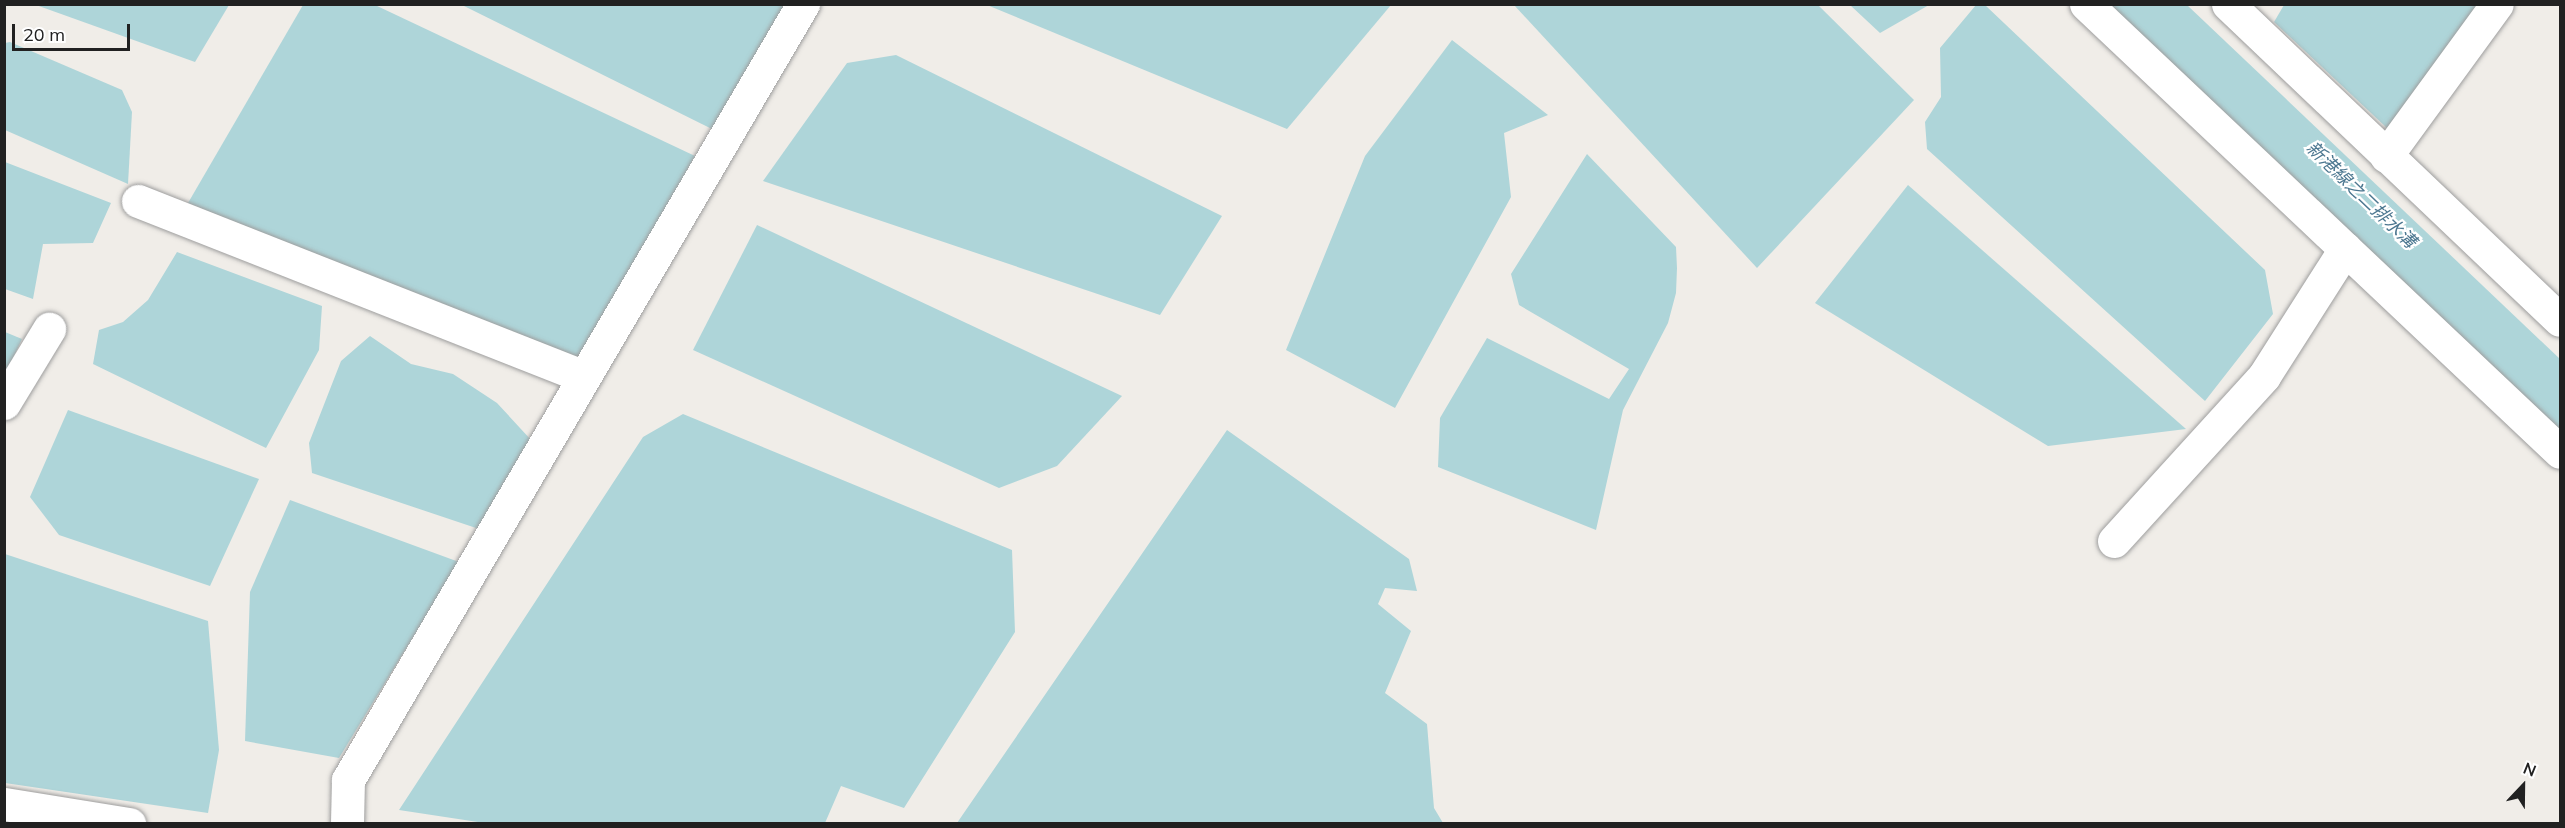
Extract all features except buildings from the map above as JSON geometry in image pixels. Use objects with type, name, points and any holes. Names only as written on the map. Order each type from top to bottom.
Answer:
[{"type":"lane","points":[[347,823],[348,780],[803,4]]},
{"type":"lane","points":[[2086,4],[2560,452]]},
{"type":"lane","points":[[2228,4],[2560,320]]},
{"type":"lane","points":[[2386,156],[2497,4]]},
{"type":"lane","points":[[138,201],[583,376]]},
{"type":"lane","points":[[2114,541],[2264,376],[2345,249]]},
{"type":"lane","points":[[4,403],[49,329]]},
{"type":"lane","points":[[4,804],[129,824]]},
{"type":"water","points":[[36,5],[229,5],[195,62]]},
{"type":"water","points":[[303,5],[375,5],[695,156],[576,366],[188,203]]},
{"type":"water","points":[[462,5],[788,5],[726,136]]},
{"type":"water","points":[[987,5],[1391,5],[1287,129]]},
{"type":"water","points":[[1514,5],[1818,5],[1914,100],[1757,268]]},
{"type":"water","points":[[1850,5],[1929,5],[1880,33]]},
{"type":"water","points":[[1976,5],[1985,5],[2265,270],[2273,314],[2205,401],[1927,149],[1925,122],[1941,97],[1940,48]]},
{"type":"water","name":"新港線之二排水溝","points":[[2109,5],[2187,5],[2560,359],[2560,431]]},
{"type":"water","points":[[2284,5],[2490,5],[2388,129],[2274,22]]},
{"type":"water","points":[[1452,40],[1548,115],[1504,133],[1511,197],[1395,408],[1286,350],[1365,156]]},
{"type":"water","points":[[10,42],[122,90],[132,112],[128,184],[5,130],[5,43]]},
{"type":"water","points":[[896,55],[1222,216],[1160,315],[763,181],[847,63]]},
{"type":"water","points":[[1587,154],[1676,247],[1677,268],[1676,293],[1668,323],[1623,410],[1596,530],[1438,467],[1440,418],[1487,338],[1609,399],[1629,369],[1519,305],[1511,274]]},
{"type":"water","points":[[5,162],[111,203],[93,243],[43,244],[33,299],[5,289]]},
{"type":"water","points":[[1908,185],[2186,429],[2048,446],[1815,303]]},
{"type":"water","points":[[757,225],[1122,396],[1057,466],[999,488],[693,350]]},
{"type":"water","points":[[177,252],[322,306],[319,350],[266,448],[93,364],[99,330],[123,322],[148,300]]},
{"type":"water","points":[[5,332],[22,339],[5,375]]},
{"type":"water","points":[[370,336],[411,364],[453,374],[497,403],[532,441],[485,531],[312,473],[309,443],[341,361]]},
{"type":"water","points":[[68,410],[259,479],[210,586],[59,535],[30,497]]},
{"type":"water","points":[[683,414],[1012,550],[1015,632],[904,808],[841,786],[825,823],[491,824],[399,810],[643,437]]},
{"type":"water","points":[[1227,430],[1409,559],[1417,591],[1385,588],[1378,604],[1411,631],[1385,693],[1427,724],[1434,808],[1443,823],[957,823]]},
{"type":"water","points":[[290,500],[459,562],[339,758],[245,741],[250,592]]},
{"type":"water","points":[[5,554],[208,621],[219,750],[208,813],[5,783]]}]
